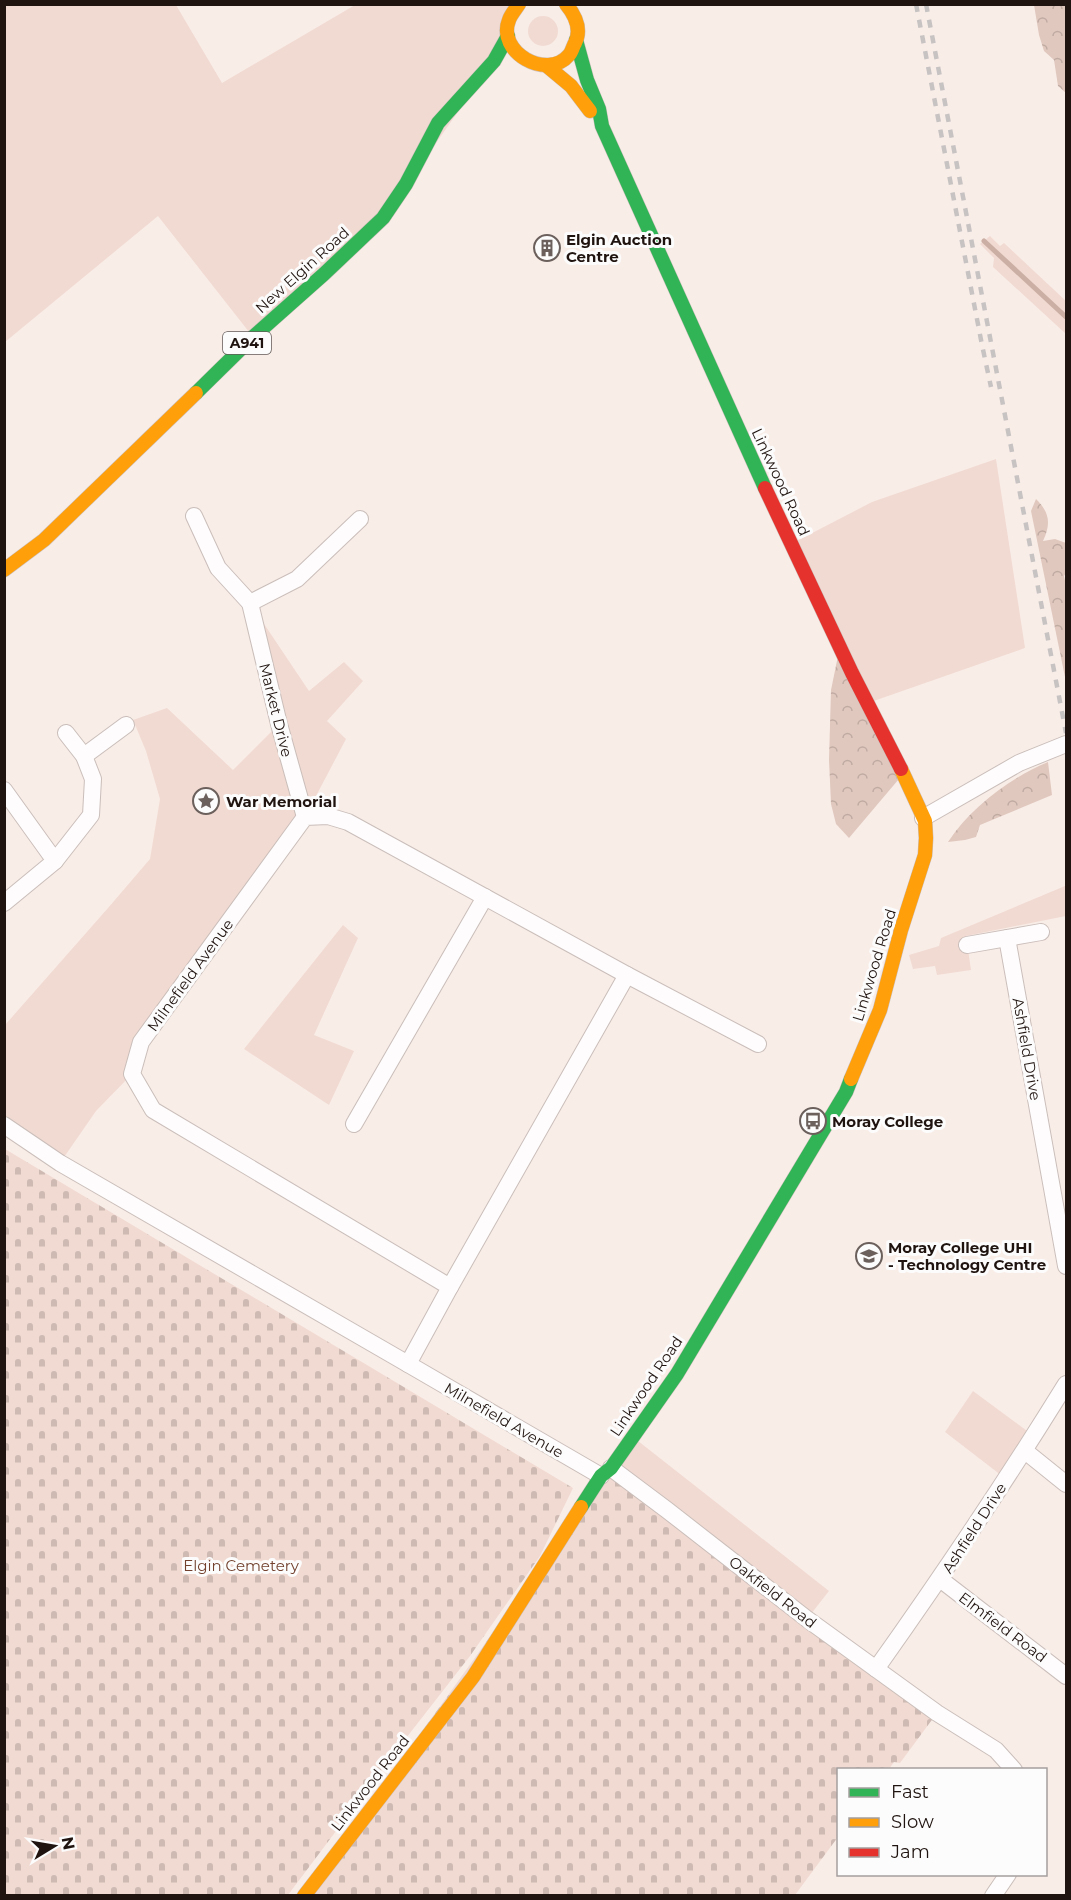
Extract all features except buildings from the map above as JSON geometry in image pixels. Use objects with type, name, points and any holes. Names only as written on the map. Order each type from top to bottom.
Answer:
[{"type":"street","points":[[508,4],[508,36]]},
{"type":"street","points":[[509,21],[519,4]]},
{"type":"street","name":"Linkwood Road","points":[[566,4],[575,16],[587,80],[599,109],[602,126]]},
{"type":"street","points":[[513,70],[563,59],[573,49],[587,14]]},
{"type":"street","name":"Linkwood Road","points":[[304,1896],[473,1677],[606,1472],[677,1374],[846,1092],[880,1010],[901,930],[924,861],[926,838],[923,818],[904,773],[791,544],[602,126],[569,82],[540,65],[518,56],[508,36]]},
{"type":"street","name":"New Elgin Road","points":[[4,570],[44,540],[253,337],[383,218],[406,184],[438,123],[494,61],[508,36]]},
{"type":"street","name":"New Elgin Road","points":[[463,95],[496,78]]},
{"type":"street","name":"Market Drive","points":[[194,516],[219,568],[250,603],[279,724],[305,817]]},
{"type":"street","points":[[250,603],[297,579],[360,519]]},
{"type":"street","points":[[84,756],[126,725]]},
{"type":"street","points":[[4,903],[56,861],[90,815],[93,779],[84,756],[66,733]]},
{"type":"street","points":[[923,818],[1019,763],[1066,744]]},
{"type":"street","points":[[4,790],[56,861]]},
{"type":"street","points":[[305,817],[328,816],[348,822],[758,1044]]},
{"type":"street","name":"Milnefield Avenue","points":[[305,817],[141,1042],[132,1074],[153,1110],[450,1287]]},
{"type":"street","points":[[354,1124],[484,897]]},
{"type":"street","points":[[967,945],[1041,932]]},
{"type":"street","name":"Ashfield Drive","points":[[1007,938],[1066,1266]]},
{"type":"street","points":[[408,1364],[627,975]]},
{"type":"street","name":"Milnefield Avenue","points":[[4,1125],[60,1163],[408,1364],[606,1472]]},
{"type":"street","name":"Ashfield Drive","points":[[876,1670],[940,1579],[1025,1451],[1066,1384]]},
{"type":"street","points":[[1025,1451],[1066,1484]]},
{"type":"street","name":"Oakfield Road","points":[[606,1472],[668,1510],[876,1670],[937,1713],[996,1750],[1012,1768]]},
{"type":"street","name":"Elmfield Road","points":[[940,1579],[1066,1676]]},
{"type":"street","points":[[993,1896],[1007,1876]]},
{"type":"green space","points":[[5,5],[176,5],[222,83],[355,5],[519,5],[494,61],[383,218],[253,337],[158,216],[5,342]]},
{"type":"green space","points":[[1034,5],[1066,5],[1066,93],[1058,86],[1054,60],[1044,51]]},
{"type":"green space","points":[[543,16],[554,20],[558,31],[554,42],[543,46],[532,42],[528,31],[532,20]]},
{"type":"green space","points":[[990,236],[1000,246],[1004,243],[1066,301],[1066,334],[993,267],[994,258],[980,244]]},
{"type":"green space","points":[[996,459],[1025,648],[868,703],[791,544],[872,502]]},
{"type":"green space","points":[[1036,499],[1048,519],[1043,541],[1055,539],[1066,543],[1066,573],[1064,576],[1066,585],[1066,682],[1031,511]]},
{"type":"green space","points":[[250,603],[309,691],[344,662],[363,681],[327,721],[346,739],[305,817],[141,1042],[132,1074],[96,1111],[60,1163],[5,1125],[5,1025],[150,859],[160,799],[146,751],[133,720],[167,708],[233,770],[279,724]]},
{"type":"green space","points":[[840,646],[904,773],[849,838],[836,824],[831,804],[829,760],[831,690]]},
{"type":"green space","points":[[1048,762],[1052,795],[980,825],[976,837],[948,842],[968,817],[992,795],[1020,776]]},
{"type":"green space","points":[[1065,886],[1066,916],[966,936],[971,970],[937,975],[935,966],[913,969],[909,955],[939,946],[941,938]]},
{"type":"green space","points":[[343,925],[358,938],[314,1035],[354,1051],[329,1105],[244,1049]]},
{"type":"green space","name":"Elgin Cemetery","points":[[5,1149],[573,1488],[540,1556],[470,1656],[288,1895],[5,1896]]},
{"type":"green space","points":[[973,1391],[1034,1436],[1006,1479],[945,1432]]},
{"type":"green space","points":[[633,1437],[829,1591],[807,1619],[611,1468]]},
{"type":"green space","points":[[611,1468],[937,1713],[900,1763],[894,1762],[890,1768],[837,1768],[837,1838],[795,1895],[304,1896]]},
{"type":"waterway","points":[[984,241],[1066,317]]},
{"type":"railway","points":[[916,4],[991,387]]},
{"type":"railway","points":[[926,4],[1066,733]]},
{"type":"traffic: fast","points":[[196,393],[253,337],[383,218],[406,184],[438,123],[494,61],[508,36]]},
{"type":"traffic: fast","points":[[576,40],[587,80],[599,109],[602,126],[765,488]]},
{"type":"traffic: fast","points":[[581,1507],[601,1476],[611,1468],[677,1374],[846,1092],[851,1079]]},
{"type":"traffic: slow","points":[[519,4],[509,20],[507,32],[510,43],[516,52],[526,59],[537,64],[549,65],[560,62],[569,55],[577,38],[576,22],[566,4]]},
{"type":"traffic: slow","points":[[547,66],[571,86],[590,111]]},
{"type":"traffic: slow","points":[[4,570],[44,540],[196,393]]},
{"type":"traffic: slow","points":[[851,1079],[880,1010],[901,930],[925,855],[925,821],[901,769]]},
{"type":"traffic: slow","points":[[304,1896],[473,1677],[581,1507]]},
{"type":"traffic: jam","points":[[765,488],[852,673],[901,769]]},
{"type":"place","name":"Elgin Auction Centre","points":[[547,248]]},
{"type":"place","name":"War Memorial","points":[[206,801]]},
{"type":"place","name":"Moray College","points":[[813,1121]]},
{"type":"place","name":"Moray College UHI - Technology Centre","points":[[869,1256]]}]
